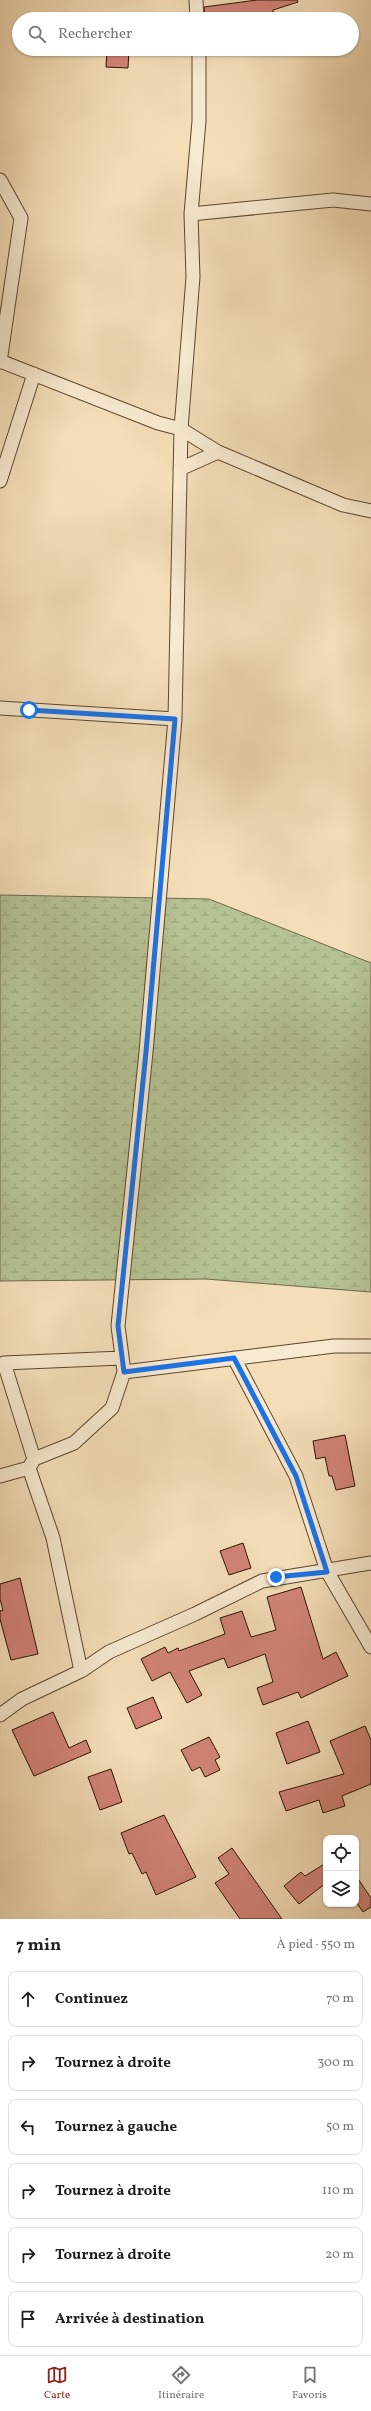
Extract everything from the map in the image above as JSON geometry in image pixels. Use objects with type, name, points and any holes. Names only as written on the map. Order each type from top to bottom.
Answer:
[{"type":"street","points":[[195,0],[196,12]]},
{"type":"street","points":[[0,1476],[74,1443],[112,1408],[124,1372],[118,1326],[146,1052],[175,719],[181,429],[193,277],[191,214],[199,121],[199,56]]},
{"type":"street","points":[[0,180],[21,218],[0,361],[158,423],[181,429],[218,452],[343,504],[371,511]]},
{"type":"street","points":[[191,214],[333,200],[371,204]]},
{"type":"street","points":[[0,481],[34,374]]},
{"type":"street","points":[[180,469],[218,452]]},
{"type":"street","points":[[0,708],[175,719]]},
{"type":"street","points":[[124,1372],[334,1346],[371,1346]]},
{"type":"street","points":[[81,1671],[53,1538],[4,1363],[122,1358]]},
{"type":"street","points":[[234,1358],[296,1476],[327,1572],[371,1647]]},
{"type":"street","points":[[0,1715],[22,1699],[81,1671],[108,1652],[195,1614],[262,1581],[276,1577],[327,1572],[371,1563]]},
{"type":"green space","points":[[0,895],[209,899],[371,963],[371,1292],[206,1279],[0,1281]]},
{"type":"building","points":[[257,0],[297,0],[298,2],[273,10],[273,12],[204,12],[204,7]]},
{"type":"building","points":[[107,56],[129,56],[128,68],[106,67]]},
{"type":"building","points":[[345,1435],[355,1486],[336,1490],[332,1476],[329,1476],[325,1457],[316,1459],[313,1441]]},
{"type":"building","points":[[243,1543],[251,1568],[229,1575],[220,1551]]},
{"type":"building","points":[[20,1578],[38,1654],[11,1660],[0,1619],[0,1611],[3,1610],[0,1599],[0,1584]]},
{"type":"building","points":[[301,1587],[323,1659],[336,1652],[348,1676],[301,1698],[298,1692],[263,1705],[257,1688],[273,1682],[265,1654],[228,1668],[224,1658],[189,1671],[202,1695],[187,1703],[170,1672],[152,1681],[141,1659],[165,1647],[168,1653],[178,1648],[179,1651],[225,1634],[220,1618],[242,1611],[251,1637],[276,1630],[267,1597]]},
{"type":"building","points":[[153,1697],[162,1718],[136,1729],[127,1708]]},
{"type":"building","points":[[53,1712],[69,1748],[86,1740],[91,1752],[34,1776],[12,1730]]},
{"type":"building","points":[[308,1721],[320,1752],[287,1764],[276,1733]]},
{"type":"building","points":[[365,1726],[371,1740],[371,1784],[342,1796],[345,1806],[323,1813],[319,1800],[286,1811],[279,1792],[344,1774],[330,1741]]},
{"type":"building","points":[[209,1737],[220,1757],[215,1760],[220,1770],[205,1777],[200,1767],[192,1771],[181,1750]]},
{"type":"building","points":[[111,1769],[122,1802],[100,1810],[88,1777]]},
{"type":"building","points":[[164,1815],[196,1877],[156,1895],[146,1872],[142,1874],[132,1853],[129,1854],[121,1833]]},
{"type":"building","points":[[232,1848],[282,1919],[240,1919],[215,1883],[229,1874],[218,1858]]},
{"type":"building","points":[[323,1865],[323,1885],[299,1904],[284,1886],[301,1872],[305,1876]]},
{"type":"building","points":[[359,1880],[371,1898],[371,1907],[363,1912],[359,1906]]},
{"type":"route","points":[[29,710],[175,719],[146,1052],[118,1326],[124,1372],[234,1358],[296,1476],[327,1572],[276,1577]]}]
